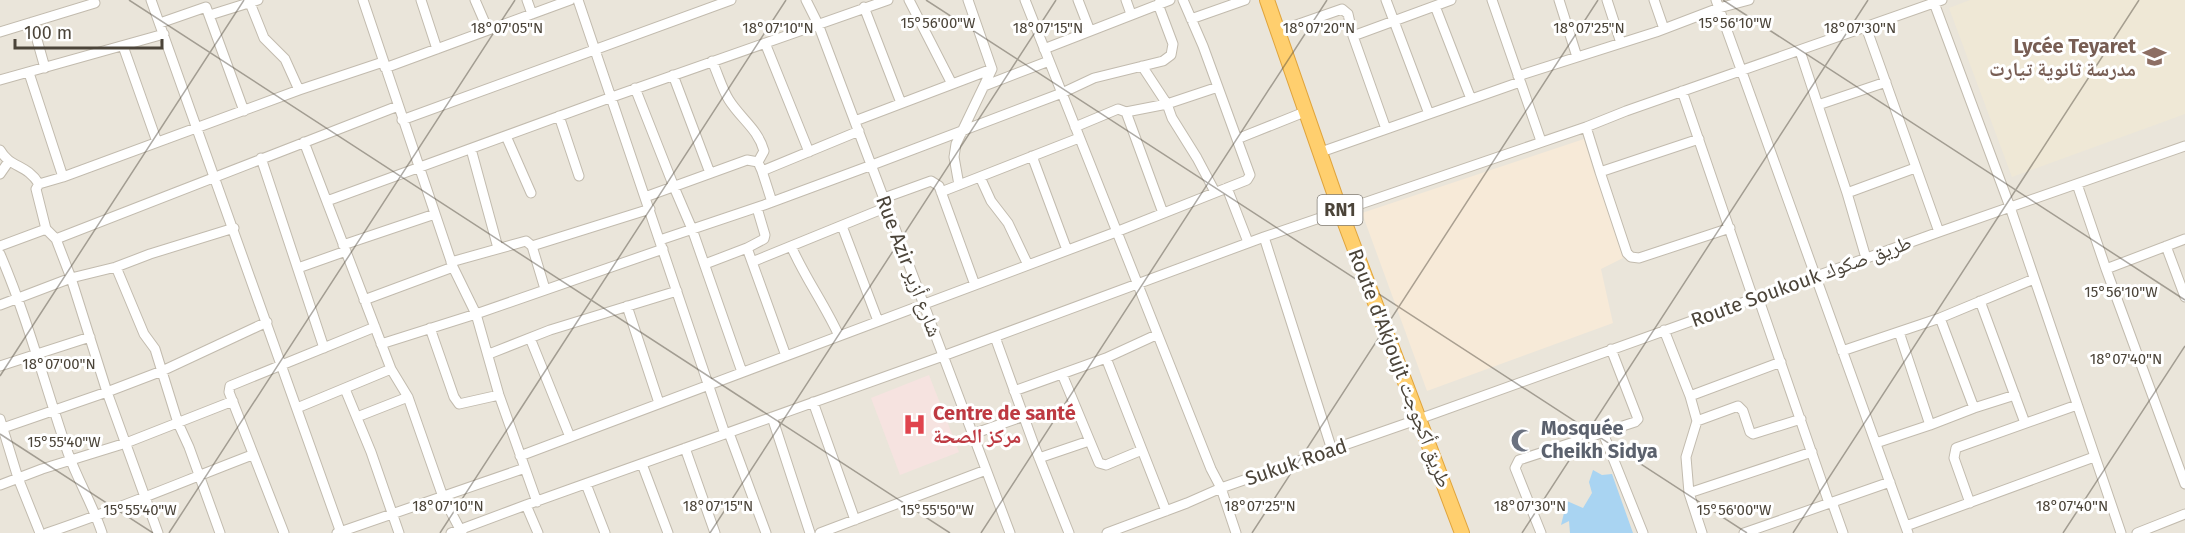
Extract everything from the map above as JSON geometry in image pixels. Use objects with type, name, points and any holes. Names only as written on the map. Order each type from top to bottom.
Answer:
[{"type":"highway","name":"Route d'Akjoujt طريق أكجوجت","points":[[1267,0],[1340,210],[1462,533]]},
{"type":"street","points":[[151,0],[234,228],[339,532],[525,468]]},
{"type":"street","points":[[363,0],[452,265],[476,314],[499,395],[537,502]]},
{"type":"street","points":[[420,0],[436,49]]},
{"type":"street","points":[[475,0],[488,30]]},
{"type":"street","points":[[527,0],[532,14]]},
{"type":"street","points":[[158,533],[107,392],[71,278],[56,239],[46,229],[36,189],[39,184],[299,90],[436,49],[570,0]]},
{"type":"street","points":[[578,0],[709,385],[766,533]]},
{"type":"street","points":[[402,120],[731,0]]},
{"type":"street","name":"Rue Azir شارع أزير","points":[[806,0],[818,24],[859,131],[1010,533]]},
{"type":"street","points":[[327,201],[636,88],[888,0]]},
{"type":"street","points":[[909,0],[952,84]]},
{"type":"street","points":[[959,185],[954,157],[961,132],[992,69],[968,0]]},
{"type":"street","points":[[1025,0],[1156,334],[1211,469],[1221,488],[1236,533]]},
{"type":"street","points":[[1078,0],[1090,31]]},
{"type":"street","points":[[1126,0],[1131,14]]},
{"type":"street","points":[[1044,49],[1170,0]]},
{"type":"street","points":[[520,456],[1116,232],[1247,180],[1250,177],[1237,139],[1183,0]]},
{"type":"street","points":[[1191,19],[1245,0]]},
{"type":"street","points":[[1386,0],[1429,114]]},
{"type":"street","points":[[1353,36],[1451,0]]},
{"type":"street","points":[[1492,0],[1541,141]]},
{"type":"street","points":[[1559,0],[1577,57]]},
{"type":"street","points":[[1607,0],[1622,43]]},
{"type":"street","points":[[1654,0],[1664,29]]},
{"type":"street","points":[[1321,152],[1471,99],[1577,57],[1664,29],[1717,4],[1749,0]]},
{"type":"street","points":[[0,32],[97,1]]},
{"type":"street","points":[[210,15],[254,1],[264,38],[285,59],[299,90]]},
{"type":"street","points":[[304,141],[381,344],[391,369],[408,398],[458,532],[526,505],[943,356],[1264,237],[1586,127],[1937,1],[2121,533]]},
{"type":"street","points":[[381,344],[545,290],[661,244],[692,229],[757,208],[961,132],[1062,93],[1094,78],[1163,61],[1171,55],[1173,44],[1158,4]]},
{"type":"street","points":[[1717,4],[1907,529],[1970,503],[2094,458]]},
{"type":"street","points":[[1435,6],[1471,99]]},
{"type":"street","points":[[160,23],[203,7],[208,10],[244,111]]},
{"type":"street","points":[[864,7],[901,103]]},
{"type":"street","points":[[1279,31],[1342,9],[1348,14],[1353,36],[1386,129]]},
{"type":"street","points":[[32,22],[45,68]]},
{"type":"street","points":[[1866,27],[1939,232]]},
{"type":"street","points":[[0,80],[164,34]]},
{"type":"street","points":[[765,43],[809,152]]},
{"type":"street","points":[[123,46],[157,142]]},
{"type":"street","points":[[1800,51],[1866,258]]},
{"type":"street","points":[[984,86],[1049,61]]},
{"type":"street","points":[[712,62],[729,100],[761,141],[764,151],[760,167],[772,202]]},
{"type":"street","points":[[1142,66],[1167,104],[1172,118],[1215,192]]},
{"type":"street","points":[[855,121],[992,69]]},
{"type":"street","points":[[29,73],[63,177]]},
{"type":"street","points":[[673,75],[710,173]]},
{"type":"street","points":[[1818,105],[1886,82]]},
{"type":"street","points":[[1075,126],[1118,109],[1126,112],[1167,104],[1218,87]]},
{"type":"street","points":[[636,88],[692,229],[742,372]]},
{"type":"street","points":[[1682,91],[1843,533]]},
{"type":"street","points":[[56,239],[398,106]]},
{"type":"street","points":[[1237,139],[1307,111]]},
{"type":"street","points":[[1126,112],[1163,213]]},
{"type":"street","points":[[559,116],[579,176]]},
{"type":"street","points":[[1586,127],[1627,253],[1631,257],[1639,258],[1730,228]]},
{"type":"street","points":[[645,197],[747,160],[760,167],[809,152],[859,131]]},
{"type":"street","points":[[506,136],[531,193]]},
{"type":"street","points":[[941,192],[1079,138]]},
{"type":"street","points":[[1600,172],[1699,138]]},
{"type":"street","name":"Route Soukouk طريق صكوك","points":[[1419,419],[1814,276],[2185,146]]},
{"type":"street","points":[[471,148],[498,248]]},
{"type":"street","points":[[0,150],[9,161],[32,173],[39,184]]},
{"type":"street","points":[[1032,156],[1067,250]]},
{"type":"street","points":[[261,158],[324,348]]},
{"type":"street","points":[[0,174],[9,161]]},
{"type":"street","points":[[1847,193],[1915,168]]},
{"type":"street","points":[[980,177],[991,201],[1008,223],[1028,265]]},
{"type":"street","points":[[752,262],[842,226],[931,181],[936,182],[941,192],[975,285]]},
{"type":"street","points":[[2077,184],[2185,484]]},
{"type":"street","points":[[1227,188],[1248,243]]},
{"type":"street","points":[[705,264],[764,239],[765,235],[757,208]]},
{"type":"street","points":[[532,246],[650,210]]},
{"type":"street","points":[[298,268],[435,214]]},
{"type":"street","points":[[842,226],[878,321]]},
{"type":"street","points":[[0,305],[71,278],[116,267],[234,228]]},
{"type":"street","points":[[0,246],[46,229]]},
{"type":"street","points":[[1264,237],[1332,450]]},
{"type":"street","points":[[2106,269],[2185,239]]},
{"type":"street","points":[[364,300],[452,265],[522,241],[532,246],[545,290]]},
{"type":"street","points":[[791,246],[802,271],[829,314],[839,336]]},
{"type":"street","points":[[2166,246],[2185,297]]},
{"type":"street","points":[[747,248],[786,356]]},
{"type":"street","points":[[0,254],[19,298],[70,460],[97,516],[102,533]]},
{"type":"street","points":[[116,267],[144,334],[155,349],[178,423],[220,533]]},
{"type":"street","points":[[1842,351],[1940,318],[2034,279]]},
{"type":"street","points":[[489,354],[530,338],[677,291]]},
{"type":"street","points":[[1980,300],[2025,423]]},
{"type":"street","points":[[627,306],[659,403]]},
{"type":"street","points":[[1940,318],[1974,408]]},
{"type":"street","points":[[40,533],[18,478],[1,425],[53,411],[162,371],[267,322]]},
{"type":"street","points":[[284,533],[229,392],[233,383],[375,327]]},
{"type":"street","points":[[430,328],[454,397],[459,404],[499,395]]},
{"type":"street","points":[[1664,330],[1690,396],[1697,421],[1686,457],[1689,493],[1702,533]]},
{"type":"street","points":[[1899,332],[1930,425]]},
{"type":"street","points":[[1014,391],[1106,358],[1156,334]]},
{"type":"street","points":[[0,366],[90,337]]},
{"type":"street","points":[[995,337],[1069,533]]},
{"type":"street","points":[[530,338],[570,437]]},
{"type":"street","points":[[1541,533],[1515,468],[1519,460],[1635,422],[1638,418],[1611,349]]},
{"type":"street","points":[[1106,358],[1166,511]]},
{"type":"street","points":[[1690,396],[1781,362]]},
{"type":"street","points":[[297,408],[391,369]]},
{"type":"street","points":[[1062,374],[1097,461],[1102,465],[1142,450]]},
{"type":"street","points":[[345,388],[399,533]]},
{"type":"street","points":[[1876,443],[2015,395]]},
{"type":"street","points":[[357,417],[408,398]]},
{"type":"street","points":[[0,485],[126,442],[233,401]]},
{"type":"street","points":[[813,402],[855,520]]},
{"type":"street","points":[[1970,503],[1954,458],[1956,448],[2077,405]]},
{"type":"street","points":[[1697,421],[1738,406],[1743,411],[1750,432],[1753,434],[1801,419]]},
{"type":"street","points":[[973,434],[1024,416]]},
{"type":"street","points":[[772,417],[810,533]]},
{"type":"street","name":"Sukuk Road","points":[[1107,533],[1122,530],[1221,488],[1419,419]]},
{"type":"street","points":[[1603,433],[1643,533]]},
{"type":"street","points":[[1039,458],[1089,441]]},
{"type":"street","points":[[685,448],[715,533]]},
{"type":"street","points":[[1689,493],[1812,452]]},
{"type":"street","points":[[47,533],[97,516],[252,455]]},
{"type":"street","points":[[642,464],[668,533]]},
{"type":"street","points":[[820,533],[986,470]]},
{"type":"street","points":[[1744,533],[1890,482]]},
{"type":"street","points":[[586,484],[605,533]]},
{"type":"street","points":[[526,505],[538,533]]},
{"type":"street","points":[[2137,533],[2185,514]]},
{"type":"shaded area","points":[[0,0],[2185,0],[2185,533],[0,533]]},
{"type":"shaded area","points":[[1970,0],[2185,0],[2185,114],[2012,177],[1949,8]]},
{"type":"shaded area","points":[[1584,139],[1623,258],[1601,269],[1613,323],[1427,391],[1362,213]]},
{"type":"shaded area","name":"Centre de santé مركز الصحة","points":[[929,375],[959,452],[900,475],[871,398]]},
{"type":"water","points":[[1593,470],[1602,475],[1612,474],[1633,533],[1570,533],[1569,521],[1561,525],[1567,501],[1583,508],[1592,493],[1589,482]]},
{"type":"place","name":"Lycée Teyaret مدرسة ثانوية تيارت","points":[[2154,57]]},
{"type":"place","name":"Centre de santé مركز الصحة","points":[[915,425]]},
{"type":"place","name":"Mosquée Cheikh Sidya","points":[[1523,440]]}]
